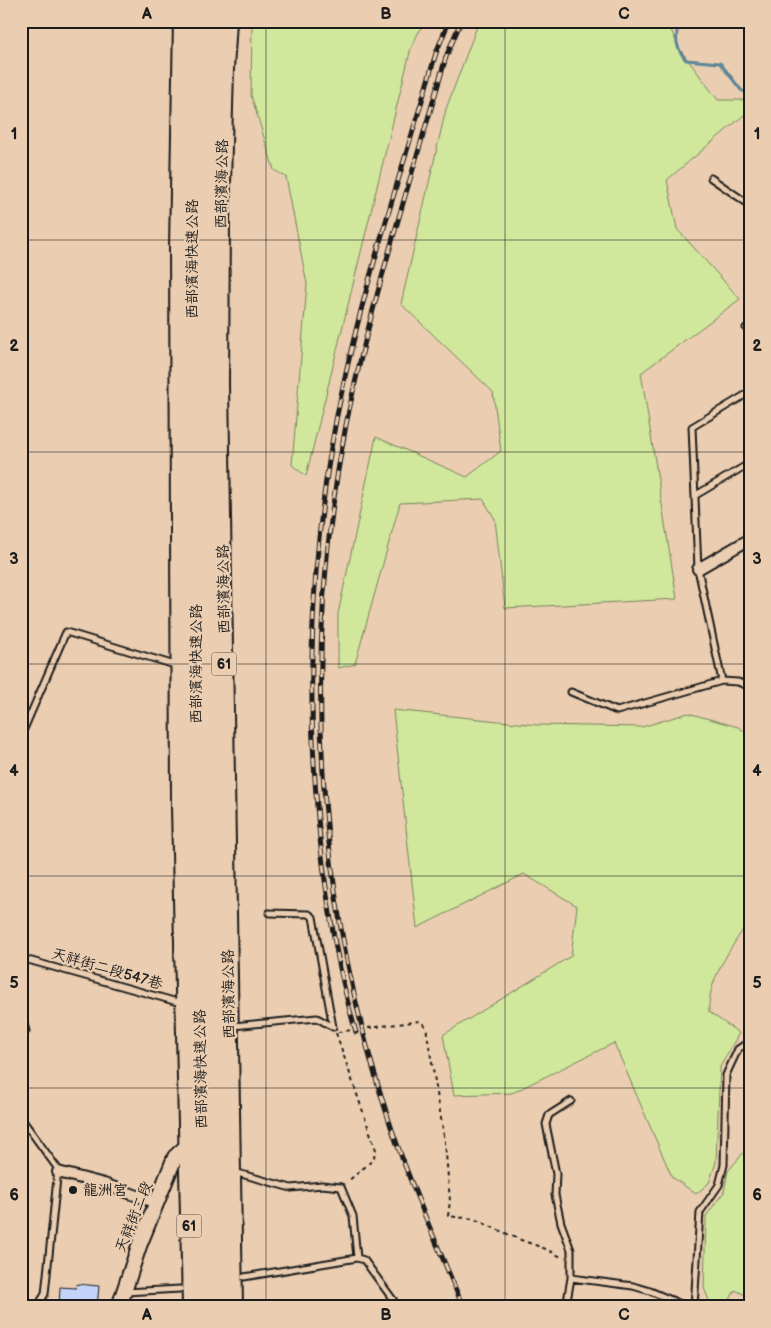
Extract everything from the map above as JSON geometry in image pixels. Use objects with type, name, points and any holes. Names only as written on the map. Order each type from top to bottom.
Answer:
[{"type":"highway","name":"西部濱海快速公路","points":[[197,21],[192,136],[196,851],[206,1307]]},
{"type":"highway","name":"西部濱海快速公路","points":[[212,21],[206,232],[208,558],[218,1218],[222,1307]]},
{"type":"highway","points":[[208,558],[220,384]]},
{"type":"highway","points":[[184,955],[196,851]]},
{"type":"main road","name":"61","points":[[182,21],[178,247],[180,807],[192,1307]]},
{"type":"main road","name":"西部濱海公路","points":[[228,21],[222,192],[220,384],[234,1307]]},
{"type":"street","points":[[698,569],[750,539]]},
{"type":"street","name":"天祥街二段","points":[[119,1307],[122,1292],[175,1157],[188,1145]]},
{"type":"street","points":[[58,1172],[104,1184],[157,1203]]},
{"type":"lane","points":[[711,178],[750,205]]},
{"type":"lane","points":[[722,680],[698,569],[692,427],[750,392]]},
{"type":"lane","points":[[696,495],[750,463]]},
{"type":"lane","points":[[21,736],[66,632],[180,667]]},
{"type":"lane","points":[[571,692],[616,711],[722,680],[738,682],[750,687]]},
{"type":"lane","points":[[269,913],[309,914],[313,917],[333,1027]]},
{"type":"lane","name":"天祥街二段547巷","points":[[21,958],[186,1005]]},
{"type":"lane","points":[[21,1013],[26,1032]]},
{"type":"lane","points":[[229,1026],[317,1018],[333,1027]]},
{"type":"lane","points":[[694,1307],[700,1212],[719,1186],[724,1165],[726,1075],[738,1049],[750,1041]]},
{"type":"lane","points":[[566,1307],[571,1278],[571,1250],[557,1208],[556,1174],[546,1124],[549,1115],[571,1101]]},
{"type":"lane","points":[[21,1118],[58,1169],[45,1294],[37,1307]]},
{"type":"lane","points":[[231,1171],[291,1188],[322,1185],[341,1187],[353,1216],[357,1258]]},
{"type":"lane","points":[[244,1276],[357,1258],[364,1260],[394,1301],[393,1307]]},
{"type":"lane","points":[[571,1278],[633,1286],[688,1307]]},
{"type":"lane","points":[[122,1292],[180,1289]]},
{"type":"path","points":[[368,1028],[420,1021],[426,1027],[445,1142],[450,1201],[448,1216],[474,1219],[546,1249],[570,1262]]},
{"type":"path","points":[[333,1027],[376,1150],[373,1160],[341,1187]]},
{"type":"path","points":[[336,1032],[351,1030]]},
{"type":"green space","points":[[252,21],[424,21],[411,48],[306,476],[292,465],[307,284],[286,177],[274,170],[251,95]]},
{"type":"green space","points":[[479,21],[667,21],[679,48],[718,100],[750,100],[750,110],[667,180],[677,229],[740,299],[641,373],[677,599],[505,608],[495,519],[483,499],[400,503],[355,664],[338,668],[338,614],[376,437],[467,477],[501,451],[493,392],[401,304],[446,109]]},
{"type":"green space","points":[[393,710],[537,725],[642,727],[688,713],[738,727],[750,735],[750,923],[747,923],[721,965],[709,1000],[709,1012],[739,1033],[720,1067],[716,1162],[709,1183],[696,1194],[672,1177],[614,1043],[512,1093],[454,1095],[443,1035],[571,956],[577,906],[524,874],[417,928]]},
{"type":"green space","points":[[750,1145],[750,1297],[735,1290],[726,1307],[719,1307],[710,1303],[704,1288],[706,1216],[724,1192],[728,1171]]},
{"type":"building","points":[[77,1284],[99,1286],[97,1307],[59,1307],[60,1287],[76,1288]]},
{"type":"waterway","points":[[679,21],[677,42],[686,60],[720,63],[741,90],[750,95]]},
{"type":"railway","points":[[356,1032],[341,975],[334,937],[318,819],[312,695],[316,570],[322,508],[331,447],[363,302],[436,53],[449,21]]},
{"type":"railway","points":[[461,21],[446,57],[392,240],[367,332],[346,425],[332,510],[324,597],[321,683],[323,769],[330,855],[343,940],[361,1025],[385,1108],[402,1158],[463,1307]]},
{"type":"place","name":"龍洲宮","points":[[73,1190]]}]
